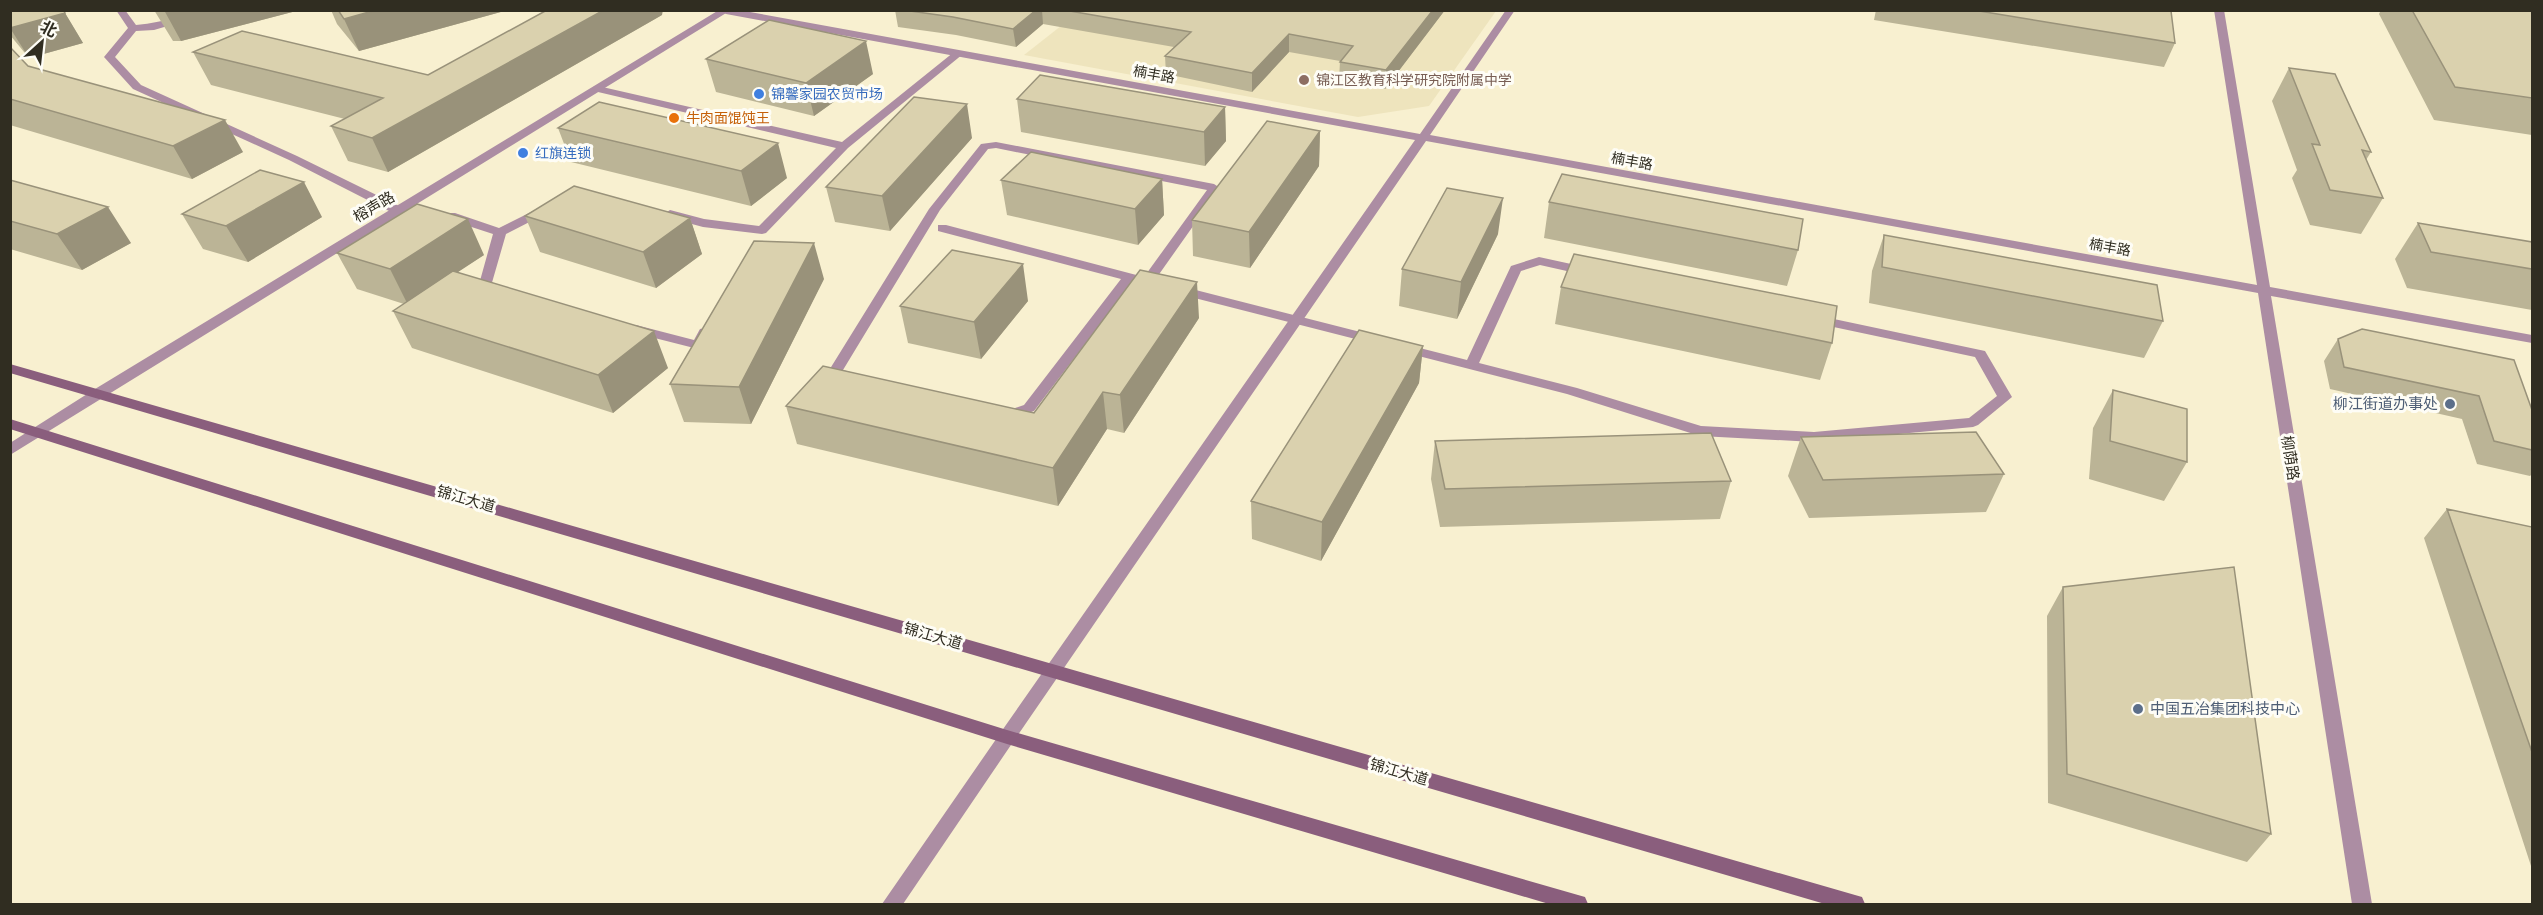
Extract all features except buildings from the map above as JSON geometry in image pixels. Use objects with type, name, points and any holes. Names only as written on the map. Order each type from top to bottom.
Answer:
[{"type":"main road","name":"锦江大道","points":[[10,368],[100,392],[1855,904]]},
{"type":"main road","points":[[10,424],[1007,737],[1578,904]]},
{"type":"street","points":[[120,10],[133,28]]},
{"type":"street","points":[[218,10],[154,27],[133,28],[109,57],[137,87],[293,158],[399,211]]},
{"type":"street","points":[[892,904],[1511,10]]},
{"type":"street","name":"柳荫路","points":[[2219,10],[2362,904]]},
{"type":"street","name":"楠丰路","points":[[727,11],[2532,339]]},
{"type":"street","name":"榕声路","points":[[10,450],[100,392],[399,211],[422,207],[598,89],[727,11]]},
{"type":"street","points":[[662,211],[703,223],[760,235],[844,146],[958,54]]},
{"type":"street","points":[[598,89],[844,146]]},
{"type":"street","points":[[858,378],[835,372],[935,209],[985,146],[996,145],[1214,189],[1147,282]]},
{"type":"street","points":[[422,207],[500,232],[552,205]]},
{"type":"street","points":[[942,228],[1572,391],[1700,431],[1814,436],[1973,422],[2005,397],[1980,354],[1806,318]]},
{"type":"street","points":[[500,232],[484,288],[507,294]]},
{"type":"street","points":[[1471,366],[1516,269],[1539,261],[1608,276]]},
{"type":"street","points":[[996,413],[1007,416],[1029,408],[1129,277]]},
{"type":"street","points":[[619,324],[698,345],[709,324]]},
{"type":"shaded area","name":"锦江区教育科学研究院附属中学","points":[[1080,11],[1496,11],[1429,106],[1358,117],[1024,55]]},
{"type":"place","name":"锦江区教育科学研究院附属中学","points":[[1304,80]]},
{"type":"place","name":"锦馨家园农贸市场","points":[[759,94]]},
{"type":"place","name":"牛肉面馄饨王","points":[[674,118]]},
{"type":"place","name":"红旗连锁","points":[[523,153]]},
{"type":"place","name":"柳江街道办事处","points":[[2450,404]]},
{"type":"place","name":"中国五冶集团科技中心","points":[[2138,709]]}]
